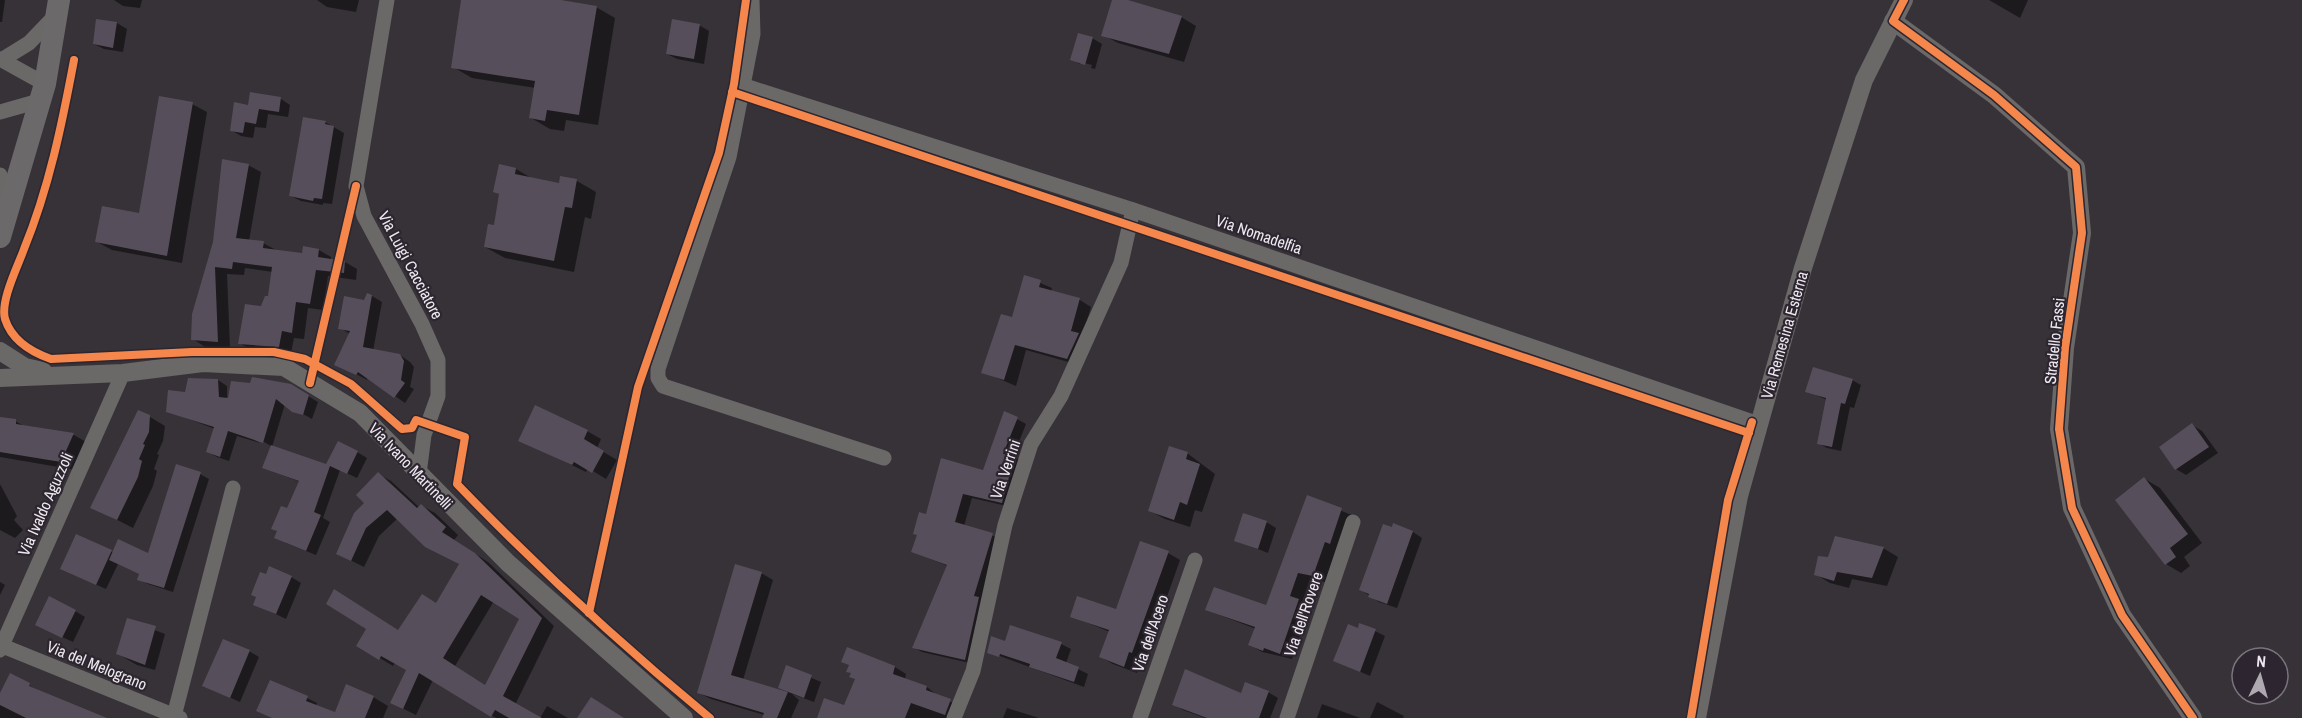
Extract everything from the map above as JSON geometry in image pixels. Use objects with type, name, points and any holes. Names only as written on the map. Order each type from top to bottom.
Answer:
[{"type":"main road","points":[[0,237],[42,93],[58,7]]},
{"type":"street","name":"Via Luigi Cacciatore","points":[[387,0],[356,186],[364,216],[422,324],[438,360],[438,396],[424,435],[419,474]]},
{"type":"street","points":[[752,0],[753,34],[745,86],[729,157],[658,369],[658,378],[663,386],[884,458]]},
{"type":"street","name":"Via Remesina Esterna","points":[[1697,718],[1739,496],[1803,268],[1860,91],[1904,0]]},
{"type":"street","points":[[0,112],[42,93],[2,59],[29,43],[58,7]]},
{"type":"street","name":"Stradello Fassi","points":[[1893,21],[1994,95],[2076,167],[2082,233],[2065,348],[2060,429],[2072,508],[2122,615],[2193,718]]},
{"type":"street","name":"Via Nomadelfia","points":[[745,86],[1133,210],[1759,424]]},
{"type":"street","points":[[0,175],[10,208]]},
{"type":"street","name":"Via Verrini","points":[[954,718],[973,671],[1005,525],[1030,444],[1061,396],[1121,263],[1133,210]]},
{"type":"street","name":"Via Ivano Martinelli","points":[[0,351],[25,367],[75,376]]},
{"type":"street","name":"Via Ivano Martinelli","points":[[0,378],[123,373],[203,363],[284,367],[360,414],[508,563],[684,718]]},
{"type":"street","name":"Via Ivaldo Aguzzoli","points":[[1,647],[123,373]]},
{"type":"street","points":[[177,717],[234,488]]},
{"type":"street","name":"Via dell'Rovere","points":[[1287,718],[1353,522]]},
{"type":"street","name":"Via dell'Acero","points":[[1140,718],[1195,560]]},
{"type":"street","name":"Via del Melograno","points":[[1,647],[177,717]]},
{"type":"building","points":[[461,0],[561,0],[597,6],[579,115],[547,110],[545,121],[529,118],[535,81],[451,68]]},
{"type":"building","points":[[1112,0],[1128,0],[1182,16],[1169,54],[1101,36]]},
{"type":"building","points":[[96,19],[117,22],[113,48],[93,44]]},
{"type":"building","points":[[672,19],[700,24],[694,59],[666,54]]},
{"type":"building","points":[[1078,33],[1093,37],[1085,65],[1070,60]]},
{"type":"building","points":[[250,92],[281,97],[279,112],[259,109],[256,124],[245,122],[243,133],[230,131],[234,102],[248,105]]},
{"type":"building","points":[[159,96],[193,102],[167,256],[95,242],[102,206],[139,213]]},
{"type":"building","points":[[303,117],[326,121],[325,124],[334,126],[322,199],[314,198],[313,201],[289,196]]},
{"type":"building","points":[[222,159],[249,164],[236,238],[264,241],[263,248],[302,253],[303,246],[319,249],[318,257],[345,261],[344,273],[316,270],[310,304],[296,302],[292,333],[282,331],[279,347],[238,344],[245,304],[261,306],[265,296],[268,296],[272,267],[233,262],[232,269],[215,267],[218,342],[191,340],[192,314],[213,242]]},
{"type":"building","points":[[499,164],[516,168],[515,174],[559,183],[560,176],[577,179],[572,208],[565,207],[554,261],[484,247],[488,224],[494,225],[499,194],[493,192]]},
{"type":"building","points":[[1024,275],[1041,280],[1039,287],[1080,298],[1071,331],[1079,333],[1067,359],[1015,345],[1004,380],[981,373],[1001,314],[1012,317]]},
{"type":"building","points":[[367,293],[372,295],[363,347],[400,354],[404,361],[401,380],[405,383],[394,398],[358,372],[356,375],[334,365],[350,331],[338,329],[344,296],[364,300]]},
{"type":"building","points":[[1813,367],[1853,379],[1845,404],[1841,403],[1832,447],[1817,444],[1826,398],[1805,392]]},
{"type":"building","points":[[252,377],[291,384],[309,395],[303,415],[292,412],[276,399],[263,443],[228,431],[220,457],[206,452],[214,427],[166,412],[168,390],[185,392],[188,378],[218,379],[219,397],[228,398],[231,381],[250,383]]},
{"type":"building","points":[[535,405],[588,430],[584,439],[604,451],[592,473],[574,462],[572,465],[518,441]]},
{"type":"building","points":[[138,410],[150,415],[149,432],[139,459],[142,461],[138,477],[117,520],[90,508]]},
{"type":"building","points":[[1004,411],[1018,417],[1003,454],[1015,455],[1002,503],[963,494],[955,522],[993,533],[974,596],[979,597],[965,660],[912,648],[947,565],[911,552],[917,535],[913,534],[919,512],[926,514],[941,458],[983,470]]},
{"type":"building","points":[[0,417],[16,419],[16,424],[74,433],[61,462],[0,452]]},
{"type":"building","points":[[2192,423],[2209,447],[2175,470],[2159,447]]},
{"type":"building","points":[[338,441],[358,451],[347,474],[330,466],[314,512],[321,515],[306,551],[274,538],[277,531],[271,529],[281,506],[287,508],[299,481],[262,468],[271,445],[326,464]]},
{"type":"building","points":[[1169,446],[1188,452],[1186,459],[1200,464],[1187,505],[1180,502],[1174,520],[1148,511]]},
{"type":"building","points":[[176,464],[201,472],[164,588],[137,580],[139,574],[109,560],[118,539],[148,553]]},
{"type":"building","points":[[378,472],[417,508],[421,504],[446,527],[442,532],[475,553],[542,618],[503,696],[542,718],[509,718],[495,710],[491,717],[419,673],[403,709],[390,703],[406,670],[381,656],[379,660],[356,646],[366,629],[326,604],[334,589],[398,630],[422,594],[436,603],[459,564],[425,547],[387,510],[366,528],[351,561],[336,554],[354,513],[364,503],[356,495]],"holes":[[[481,595],[519,619],[485,685],[443,658]]]},
{"type":"building","points":[[2144,477],[2188,534],[2170,548],[2176,557],[2165,565],[2115,500]]},
{"type":"building","points":[[1307,495],[1342,508],[1330,544],[1325,542],[1313,576],[1298,573],[1290,596],[1299,599],[1280,654],[1264,648],[1263,651],[1248,645],[1255,627],[1205,610],[1214,587],[1266,605]]},
{"type":"building","points":[[1243,513],[1267,521],[1258,549],[1234,541]]},
{"type":"building","points":[[1393,523],[1413,531],[1387,604],[1368,597],[1369,594],[1359,590],[1383,524],[1392,527]]},
{"type":"building","points":[[76,534],[112,550],[96,585],[60,569]]},
{"type":"building","points":[[1835,536],[1884,547],[1872,578],[1837,572],[1834,581],[1814,575],[1818,556],[1828,557]]},
{"type":"building","points":[[1140,541],[1169,551],[1132,653],[1129,652],[1124,667],[1099,657],[1109,630],[1070,617],[1077,596],[1116,609]]},
{"type":"building","points":[[735,564],[762,572],[731,675],[788,692],[777,718],[762,718],[764,713],[697,693]]},
{"type":"building","points":[[269,566],[292,576],[276,614],[253,605],[256,597],[251,595],[260,572],[266,574]]},
{"type":"building","points":[[49,596],[76,610],[62,638],[35,625]]},
{"type":"building","points":[[127,618],[156,626],[145,665],[116,654]]},
{"type":"building","points":[[1359,623],[1376,629],[1360,672],[1333,661],[1348,624],[1358,628]]},
{"type":"building","points":[[1010,625],[1062,642],[1056,658],[1079,667],[1074,682],[1029,667],[1030,664],[1000,654],[999,657],[987,653],[991,636],[1005,641]]},
{"type":"building","points":[[223,639],[250,650],[230,698],[202,686]]},
{"type":"building","points":[[847,647],[895,666],[893,674],[927,686],[926,690],[951,699],[945,715],[911,703],[905,718],[817,718],[824,698],[844,705],[855,679],[849,677],[851,673],[846,672],[849,665],[841,662]]},
{"type":"building","points":[[786,665],[812,675],[804,698],[778,688]]},
{"type":"building","points":[[1185,669],[1241,693],[1245,682],[1269,691],[1259,718],[1207,718],[1172,705]]},
{"type":"building","points":[[10,673],[30,683],[29,686],[107,718],[26,718],[0,705],[0,693]]},
{"type":"building","points":[[270,680],[308,696],[306,701],[335,712],[346,684],[374,696],[365,718],[272,718],[256,711]]},
{"type":"building","points":[[591,697],[624,718],[577,718]]},
{"type":"cycle path","points":[[589,613],[638,387],[719,153],[734,84],[746,0]]},
{"type":"cycle path","points":[[1904,0],[1893,21],[1994,95],[2076,167],[2082,233],[2065,348],[2059,429],[2072,508],[2122,615],[2193,718]]},
{"type":"cycle path","points":[[74,60],[48,179],[5,303],[5,319],[12,334],[23,345],[51,359],[192,352],[274,352],[305,359],[351,384],[402,429],[412,428],[416,420],[465,437],[457,484],[580,605],[710,718]]},
{"type":"cycle path","points":[[732,92],[1749,433]]},
{"type":"cycle path","points":[[310,383],[356,186]]},
{"type":"cycle path","points":[[1691,718],[1728,500],[1752,422]]}]
